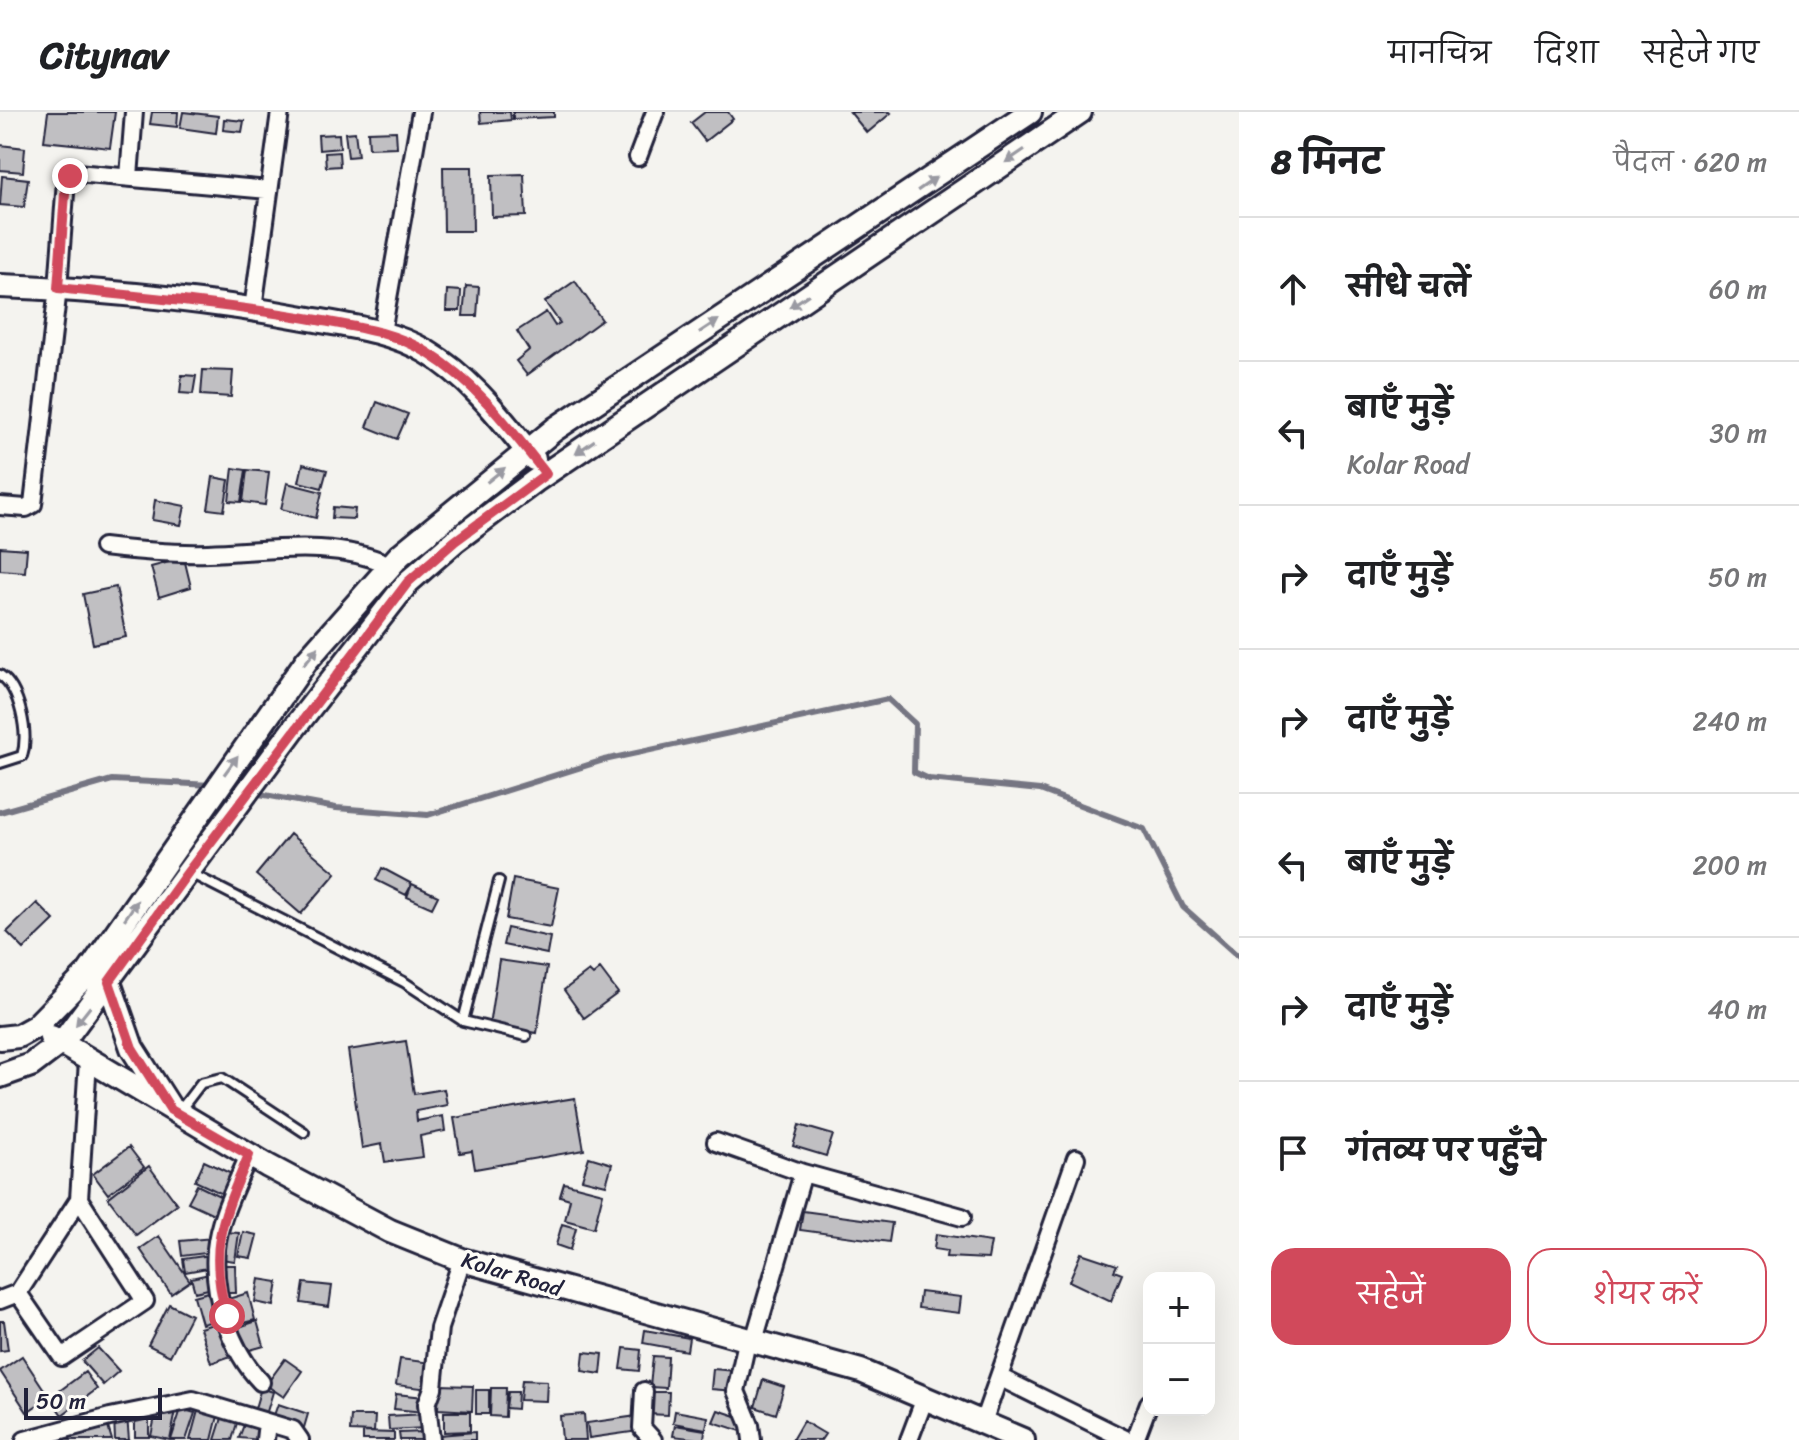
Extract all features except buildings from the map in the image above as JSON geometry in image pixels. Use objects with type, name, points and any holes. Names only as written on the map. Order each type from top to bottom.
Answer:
[{"type":"main road","points":[[0,1038],[18,1036],[36,1026],[88,973],[307,660],[390,565],[527,450],[1030,112]]},
{"type":"main road","points":[[0,1076],[31,1065],[60,1044],[109,982],[295,727],[408,582],[455,541],[546,474],[1080,112]]},
{"type":"main road","points":[[0,286],[58,288],[253,309],[382,332],[425,351],[456,372],[480,394],[546,474]]},
{"type":"main road","points":[[109,982],[132,1048],[174,1112]]},
{"type":"main road","name":"Kolar Road","points":[[36,1026],[60,1044],[174,1112],[390,1231],[462,1260],[750,1343],[861,1371],[1023,1440]]},
{"type":"street","points":[[129,177],[134,112]]},
{"type":"street","points":[[253,309],[280,112]]},
{"type":"street","points":[[382,332],[421,112]]},
{"type":"street","points":[[638,157],[655,112]]},
{"type":"street","points":[[0,506],[26,508],[33,504],[58,288],[66,180],[76,173],[269,190]]},
{"type":"street","points":[[103,547],[163,554],[335,548],[363,553],[390,565]]},
{"type":"street","points":[[0,1300],[18,1293],[79,1199],[88,1061]]},
{"type":"street","points":[[716,1142],[803,1173],[962,1217]]},
{"type":"street","points":[[249,1155],[225,1214],[216,1263],[233,1343],[245,1366],[261,1382]]},
{"type":"street","points":[[983,1422],[1076,1158]]},
{"type":"street","points":[[752,1440],[750,1425],[736,1391],[803,1173]]},
{"type":"street","points":[[18,1293],[62,1357],[145,1301],[79,1199]]},
{"type":"street","points":[[431,1440],[427,1404],[433,1388],[439,1328],[462,1260]]},
{"type":"street","points":[[999,1377],[1127,1440]]},
{"type":"street","points":[[644,1391],[642,1428],[653,1440]]},
{"type":"street","points":[[909,1440],[925,1398]]},
{"type":"street","points":[[25,1440],[110,1417],[193,1400],[266,1431],[293,1430],[300,1440]]},
{"type":"street","points":[[1135,1440],[1144,1416]]},
{"type":"lane","points":[[0,675],[15,691],[25,745],[22,756],[0,763]]},
{"type":"lane","points":[[188,872],[404,982],[463,1021],[526,1036]]},
{"type":"lane","points":[[463,1021],[499,881]]},
{"type":"lane","points":[[174,1112],[201,1083],[222,1078],[304,1132]]},
{"type":"waterway","points":[[254,793],[336,808],[428,815],[604,760],[888,699],[915,724],[914,772],[929,779],[1040,790],[1144,829],[1183,907],[1239,957]]},
{"type":"waterway","points":[[0,812],[112,780],[212,785]]},
{"type":"route","points":[[70,176],[66,180],[58,288],[253,309],[382,332],[425,351],[456,372],[480,394],[546,474],[455,541],[408,582],[295,727],[109,982],[132,1048],[171,1110],[249,1155],[225,1214],[216,1247],[216,1263],[227,1316]]}]
